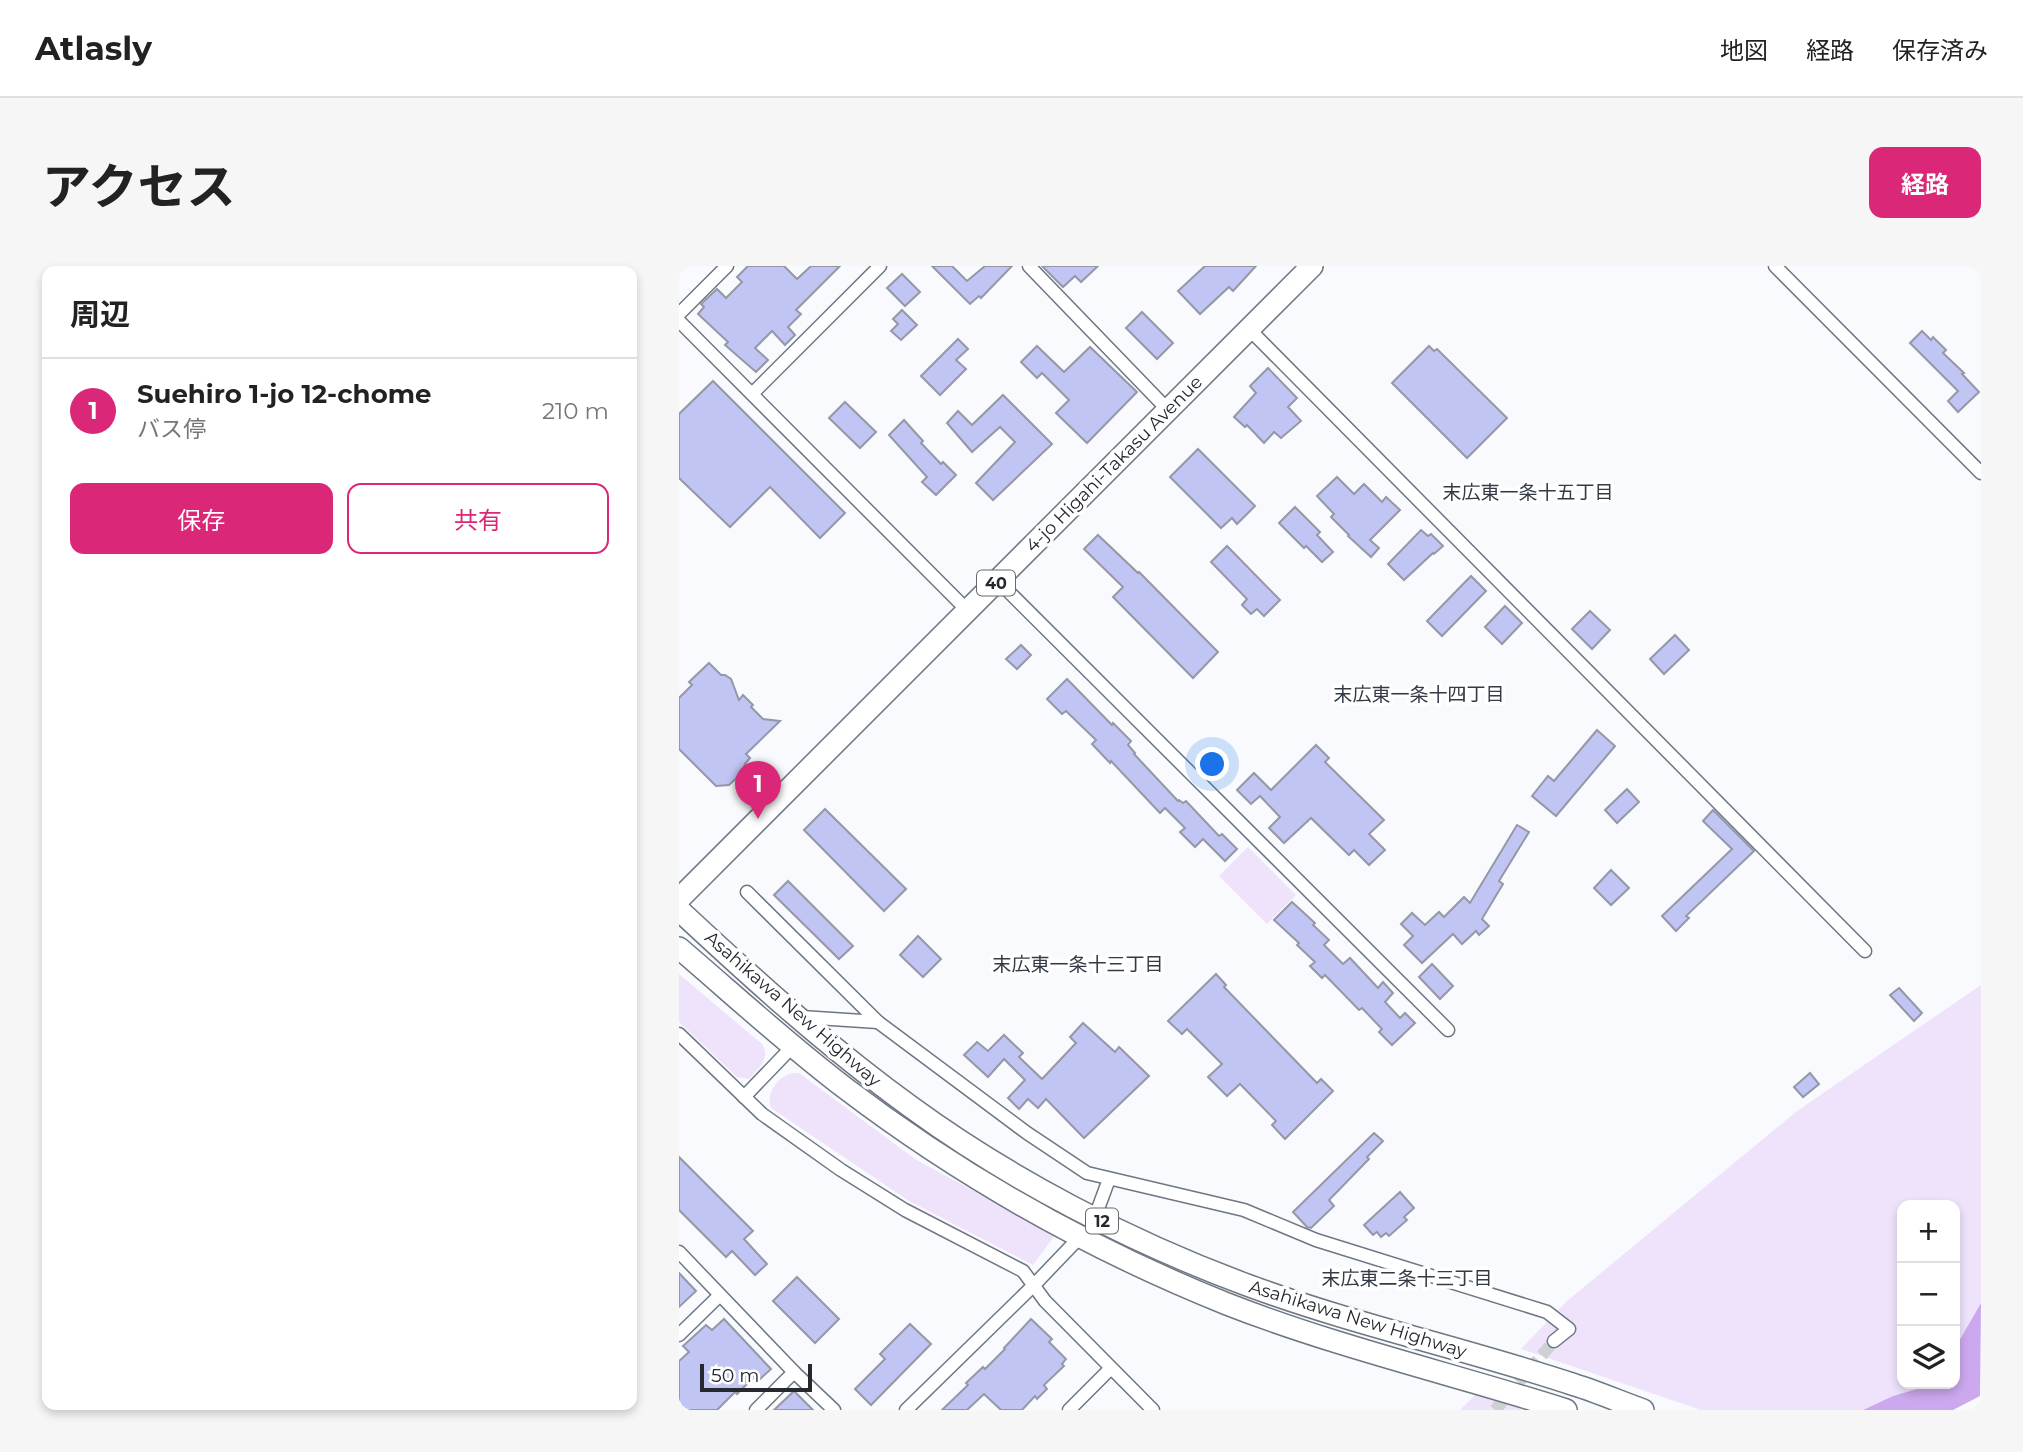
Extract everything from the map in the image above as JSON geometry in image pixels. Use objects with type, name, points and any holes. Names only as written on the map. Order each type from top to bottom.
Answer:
[{"type":"highway","name":"4-jo Higahi-Takasu Avenue","points":[[679,899],[1312,266]]},
{"type":"highway","name":"Asahikawa New Highway","points":[[679,910],[797,1017],[912,1108],[1013,1172],[1095,1217],[1183,1259],[1305,1306],[1575,1385],[1643,1410]]},
{"type":"highway","name":"Asahikawa New Highway","points":[[679,948],[792,1047],[908,1134],[991,1187],[1079,1238],[1228,1304],[1296,1329],[1566,1410]]},
{"type":"street","points":[[679,314],[727,266]]},
{"type":"street","points":[[752,394],[880,266]]},
{"type":"street","points":[[1029,266],[1168,410]]},
{"type":"street","points":[[1775,266],[1981,472]]},
{"type":"street","points":[[679,321],[968,611]]},
{"type":"street","points":[[1249,329],[1865,951]]},
{"type":"street","points":[[998,581],[1448,1030]]},
{"type":"street","points":[[747,892],[878,1022],[1027,1133],[1087,1173],[1244,1209],[1316,1241],[1547,1312],[1569,1329],[1554,1341]]},
{"type":"street","points":[[797,1017],[878,1022]]},
{"type":"street","points":[[679,1034],[762,1114],[841,1170],[905,1210],[1023,1271],[1045,1301],[1153,1410]]},
{"type":"street","points":[[744,1097],[792,1047]]},
{"type":"street","points":[[1095,1217],[1109,1179]]},
{"type":"street","points":[[906,1410],[1079,1238]]},
{"type":"street","points":[[679,1252],[794,1372],[835,1410]]},
{"type":"street","points":[[679,1335],[719,1296]]},
{"type":"street","points":[[1069,1410],[1111,1368]]},
{"type":"street","points":[[756,1410],[794,1372]]},
{"type":"shaded area","points":[[1248,847],[1296,895],[1267,924],[1219,876]]},
{"type":"shaded area","points":[[679,974],[762,1044],[764,1058],[749,1079],[737,1077],[679,1022]]},
{"type":"shaded area","points":[[1981,985],[1981,1303],[1960,1339],[1960,1200],[1897,1200],[1897,1389],[1917,1389],[1893,1396],[1863,1410],[1701,1410],[1521,1349],[1567,1301],[1797,1111]]},
{"type":"shaded area","points":[[792,1073],[799,1073],[915,1159],[1055,1235],[1033,1265],[909,1201],[771,1108],[770,1096],[774,1086]]},
{"type":"shaded area","points":[[1981,1303],[1980,1396],[1953,1410],[1863,1410],[1893,1396],[1917,1389],[1960,1389],[1960,1339]]},
{"type":"shaded area","points":[[1478,1392],[1523,1410],[1460,1410]]},
{"type":"building","points":[[748,266],[784,266],[797,279],[811,266],[840,266],[796,310],[801,314],[788,327],[795,335],[785,345],[772,331],[755,348],[768,360],[756,372],[725,345],[728,342],[698,314],[704,307],[701,304],[717,289],[726,298],[742,282],[737,277]]},
{"type":"building","points":[[932,266],[952,266],[967,281],[985,266],[1012,266],[981,298],[979,296],[970,304]]},
{"type":"building","points":[[1042,266],[1098,266],[1081,282],[1075,276],[1063,287]]},
{"type":"building","points":[[1205,266],[1256,266],[1233,291],[1229,287],[1200,314],[1178,291]]},
{"type":"building","points":[[902,274],[920,292],[905,306],[887,288]]},
{"type":"building","points":[[902,310],[917,325],[901,340],[891,331],[898,324],[893,319]]},
{"type":"building","points":[[1142,312],[1173,343],[1157,359],[1126,328]]},
{"type":"building","points":[[1922,331],[1931,340],[1933,337],[1946,350],[1943,353],[1979,392],[1958,412],[1948,401],[1958,391],[1910,343]]},
{"type":"building","points":[[958,339],[968,349],[956,360],[966,369],[940,395],[921,376]]},
{"type":"building","points":[[1037,346],[1064,372],[1090,347],[1137,392],[1087,443],[1056,413],[1069,400],[1042,373],[1037,378],[1021,362]]},
{"type":"building","points":[[1429,346],[1434,351],[1437,349],[1507,418],[1467,458],[1392,383]]},
{"type":"building","points":[[1268,368],[1297,398],[1288,407],[1301,421],[1281,438],[1274,432],[1264,443],[1247,425],[1245,427],[1234,417],[1256,393],[1250,386]]},
{"type":"building","points":[[713,381],[845,513],[820,538],[770,487],[730,527],[679,478],[679,414]]},
{"type":"building","points":[[1003,395],[1052,444],[993,500],[976,483],[1015,442],[1000,427],[972,452],[947,423],[958,411],[972,425]]},
{"type":"building","points":[[845,402],[876,432],[860,448],[829,418]]},
{"type":"building","points":[[904,420],[923,441],[921,443],[956,475],[936,495],[922,482],[927,477],[889,435]]},
{"type":"building","points":[[1198,449],[1255,506],[1237,524],[1232,518],[1221,528],[1170,477]]},
{"type":"building","points":[[1337,477],[1354,494],[1364,484],[1382,502],[1386,497],[1400,510],[1370,540],[1379,548],[1371,557],[1331,517],[1334,514],[1317,496]]},
{"type":"building","points":[[1295,507],[1320,532],[1317,535],[1333,552],[1322,562],[1279,523]]},
{"type":"building","points":[[1421,530],[1428,536],[1431,534],[1443,546],[1404,580],[1388,564]]},
{"type":"building","points":[[1098,535],[1139,572],[1218,652],[1193,678],[1113,597],[1123,587],[1084,549]]},
{"type":"building","points":[[1227,546],[1280,600],[1264,616],[1257,609],[1251,614],[1242,605],[1247,599],[1211,562]]},
{"type":"building","points":[[1471,576],[1486,591],[1442,636],[1427,621]]},
{"type":"building","points":[[1505,606],[1522,623],[1502,644],[1485,627]]},
{"type":"building","points":[[1590,611],[1610,630],[1592,649],[1572,629]]},
{"type":"building","points":[[1675,635],[1689,650],[1664,674],[1650,659]]},
{"type":"building","points":[[1021,645],[1031,655],[1017,669],[1006,659]]},
{"type":"building","points":[[709,663],[721,675],[731,679],[739,700],[743,695],[763,719],[780,721],[746,754],[750,758],[742,773],[729,785],[716,786],[679,749],[679,698],[692,685],[689,682]]},
{"type":"building","points":[[1067,679],[1131,741],[1128,745],[1134,754],[1178,801],[1186,801],[1219,836],[1222,834],[1237,849],[1225,861],[1203,839],[1195,847],[1180,832],[1185,828],[1165,808],[1160,813],[1092,744],[1096,740],[1066,711],[1062,714],[1047,699]]},
{"type":"building","points":[[1597,730],[1615,746],[1556,816],[1532,796],[1548,776],[1554,781]]},
{"type":"building","points":[[1316,745],[1329,758],[1325,762],[1384,820],[1369,834],[1385,850],[1369,865],[1354,850],[1349,855],[1311,818],[1284,843],[1269,828],[1280,817],[1260,796],[1251,804],[1237,790],[1254,773],[1271,790]]},
{"type":"building","points":[[1627,789],[1639,802],[1617,823],[1605,810]]},
{"type":"building","points":[[825,809],[906,889],[884,911],[804,830]]},
{"type":"building","points":[[1713,810],[1754,851],[1686,916],[1689,918],[1676,931],[1662,916],[1732,849],[1703,821]]},
{"type":"building","points":[[1517,825],[1529,832],[1499,881],[1503,884],[1482,919],[1489,926],[1479,935],[1476,931],[1462,944],[1453,934],[1422,963],[1404,945],[1413,936],[1401,924],[1412,913],[1425,925],[1439,912],[1444,917],[1464,897],[1470,903]]},
{"type":"building","points":[[1611,870],[1629,888],[1611,905],[1594,888]]},
{"type":"building","points":[[788,881],[853,946],[839,959],[774,895]]},
{"type":"building","points":[[1292,902],[1329,940],[1324,945],[1343,964],[1350,958],[1378,988],[1383,982],[1393,993],[1385,1002],[1400,1018],[1405,1013],[1415,1023],[1392,1045],[1379,1032],[1382,1029],[1362,1008],[1359,1010],[1325,975],[1322,978],[1310,966],[1315,962],[1274,920]]},
{"type":"building","points":[[918,936],[941,959],[923,977],[900,955]]},
{"type":"building","points":[[1432,964],[1453,986],[1440,999],[1419,977]]},
{"type":"building","points":[[1216,974],[1226,985],[1224,987],[1317,1083],[1321,1079],[1333,1091],[1285,1139],[1272,1125],[1276,1121],[1240,1084],[1227,1096],[1208,1077],[1222,1064],[1187,1029],[1182,1034],[1168,1021]]},
{"type":"building","points":[[1899,988],[1922,1013],[1914,1021],[1890,995]]},
{"type":"building","points":[[1083,1023],[1115,1052],[1119,1047],[1149,1076],[1084,1138],[1046,1099],[1038,1108],[1028,1099],[1019,1109],[1008,1098],[1025,1080],[1004,1059],[988,1077],[964,1055],[977,1042],[988,1051],[1004,1035],[1023,1053],[1019,1057],[1042,1079],[1076,1043],[1070,1037]]},
{"type":"building","points":[[1810,1073],[1819,1084],[1803,1097],[1794,1087]]},
{"type":"building","points":[[1374,1133],[1383,1141],[1329,1200],[1334,1206],[1311,1228],[1307,1227],[1293,1212]]},
{"type":"building","points":[[679,1157],[753,1231],[744,1239],[767,1264],[755,1275],[732,1251],[726,1257],[679,1210]]},
{"type":"building","points":[[1400,1192],[1414,1208],[1404,1217],[1407,1220],[1389,1236],[1386,1233],[1381,1237],[1377,1232],[1373,1235],[1364,1225]]},
{"type":"building","points":[[679,1273],[696,1291],[679,1307]]},
{"type":"building","points":[[797,1277],[839,1319],[815,1343],[773,1301]]},
{"type":"building","points":[[724,1319],[771,1369],[759,1380],[755,1376],[717,1410],[679,1410],[679,1361],[689,1352],[683,1346],[706,1325],[712,1330]]},
{"type":"building","points":[[1031,1319],[1052,1339],[1049,1342],[1066,1359],[1062,1364],[1064,1366],[1044,1385],[1047,1389],[1037,1399],[1035,1396],[1022,1410],[1001,1410],[984,1394],[967,1410],[942,1410],[968,1385],[966,1383],[1005,1349]]},
{"type":"building","points":[[910,1324],[931,1344],[871,1405],[855,1389],[885,1359],[880,1354]]},
{"type":"building","points":[[794,1391],[813,1410],[774,1410]]},
{"type":"tunnel","points":[[1495,1410],[1554,1341]]},
{"type":"place","name":"Suehiro 1-jo 12-chome","points":[[758,819]]},
{"type":"district","name":"末広東一条十五丁目","points":[[1528,492]]},
{"type":"district","name":"末広東一条十四丁目","points":[[1419,694]]},
{"type":"district","name":"末広東一条十三丁目","points":[[1078,964]]},
{"type":"district","name":"末広東二条十三丁目","points":[[1407,1278]]}]
